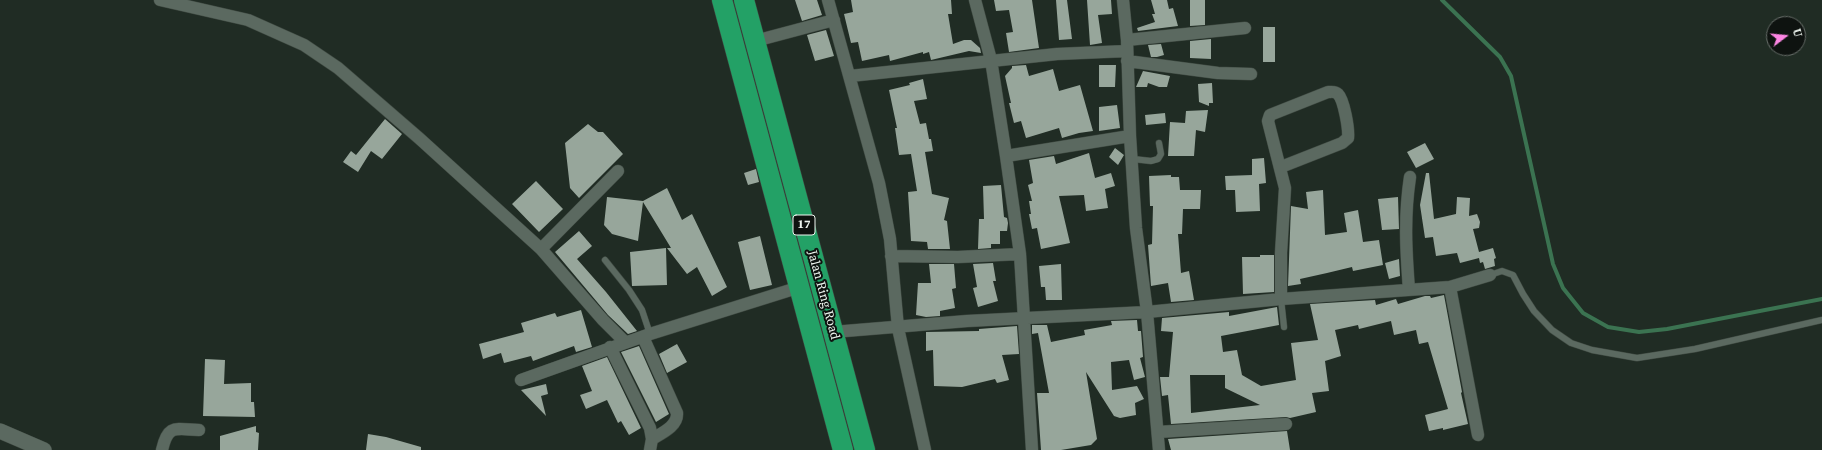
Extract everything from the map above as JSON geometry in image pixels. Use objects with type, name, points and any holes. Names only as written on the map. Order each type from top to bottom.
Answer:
[{"type":"highway","name":"Jalan Ring Road","points":[[722,0],[843,450]]},
{"type":"highway","name":"Jalan Ring Road","points":[[744,0],[842,332],[865,450]]},
{"type":"street","points":[[160,0],[248,20],[304,45],[338,68],[368,93],[541,249],[603,320],[625,342]]},
{"type":"street","points":[[828,0],[886,212],[898,328],[925,450]]},
{"type":"street","points":[[975,0],[991,60],[1020,254],[1032,450]]},
{"type":"street","points":[[1123,0],[1136,228],[1147,312],[1159,450]]},
{"type":"street","points":[[755,41],[834,20]]},
{"type":"street","points":[[850,76],[991,60],[1127,51],[1245,28]]},
{"type":"street","points":[[1127,51],[1218,73],[1251,74]]},
{"type":"street","points":[[1281,167],[1342,143],[1348,138],[1349,129],[1340,96],[1334,92],[1328,92],[1270,115],[1269,125],[1281,167],[1285,188],[1281,253],[1281,299]]},
{"type":"street","points":[[1006,156],[1130,136]]},
{"type":"street","points":[[541,249],[618,171]]},
{"type":"street","points":[[1409,290],[1405,229],[1406,206],[1410,178]]},
{"type":"street","points":[[891,256],[958,257],[1020,254]]},
{"type":"street","points":[[842,332],[898,328],[959,321],[1147,312],[1281,299],[1450,287],[1490,275]]},
{"type":"street","points":[[521,380],[646,335],[800,287]]},
{"type":"street","points":[[1450,287],[1478,435]]},
{"type":"street","points":[[646,335],[677,413],[678,419],[675,424],[651,445]]},
{"type":"street","points":[[610,347],[650,428],[651,445]]},
{"type":"street","points":[[1158,432],[1286,424]]},
{"type":"street","points":[[162,450],[165,437],[170,431],[176,429],[199,430]]},
{"type":"street","points":[[0,431],[44,450]]},
{"type":"lane","points":[[1132,159],[1151,161],[1158,159],[1161,154],[1159,143]]},
{"type":"lane","points":[[605,260],[629,290],[642,310],[646,335]]},
{"type":"lane","points":[[1490,275],[1502,271],[1514,275],[1523,294],[1534,311],[1552,330],[1571,343],[1592,350],[1637,358],[1696,349],[1822,320]]},
{"type":"lane","points":[[1281,299],[1284,327]]},
{"type":"building","points":[[795,0],[817,0],[822,15],[802,21]]},
{"type":"building","points":[[851,0],[951,0],[952,14],[948,14],[953,44],[964,40],[971,40],[980,48],[981,53],[969,51],[931,60],[929,52],[923,54],[923,52],[890,61],[889,55],[862,61],[858,42],[851,43],[844,14],[853,12]]},
{"type":"building","points":[[994,0],[1032,0],[1039,48],[1009,52],[1006,33],[1013,32],[1009,10],[996,11]]},
{"type":"building","points":[[1056,0],[1067,0],[1072,39],[1059,40]]},
{"type":"building","points":[[1087,0],[1111,0],[1112,14],[1098,15],[1102,43],[1090,45]]},
{"type":"building","points":[[1151,0],[1167,0],[1169,9],[1173,8],[1178,26],[1138,31],[1137,28],[1155,22],[1152,14],[1155,14]]},
{"type":"building","points":[[1190,0],[1205,0],[1205,25],[1190,26]]},
{"type":"building","points":[[1263,27],[1275,27],[1275,62],[1263,62]]},
{"type":"building","points":[[826,30],[834,56],[815,61],[807,35]]},
{"type":"building","points":[[1211,39],[1211,59],[1190,58],[1190,41]]},
{"type":"building","points":[[1161,44],[1164,55],[1151,57],[1148,45]]},
{"type":"building","points":[[1026,65],[1029,76],[1053,69],[1059,91],[1080,85],[1093,131],[1062,138],[1059,128],[1026,138],[1021,121],[1014,123],[1005,76],[1012,66]]},
{"type":"building","points":[[1099,65],[1116,65],[1115,87],[1099,87]]},
{"type":"building","points":[[1143,71],[1170,76],[1167,87],[1159,87],[1148,83],[1147,87],[1136,87]]},
{"type":"building","points":[[923,79],[927,99],[914,101],[920,124],[926,123],[929,139],[931,139],[933,151],[925,152],[932,194],[949,198],[944,220],[947,221],[950,249],[928,249],[927,242],[911,241],[908,192],[917,191],[911,154],[899,155],[895,128],[897,128],[889,90],[910,85],[909,83]]},
{"type":"building","points":[[1212,83],[1213,103],[1209,103],[1209,106],[1199,102],[1198,84]]},
{"type":"building","points":[[1117,105],[1120,128],[1099,131],[1099,107]]},
{"type":"building","points":[[1208,110],[1205,132],[1196,130],[1194,156],[1168,156],[1170,122],[1185,123],[1186,111]]},
{"type":"building","points":[[1165,113],[1166,123],[1146,125],[1145,115]]},
{"type":"building","points":[[385,119],[402,134],[382,159],[371,151],[358,172],[343,162],[351,151],[356,155]]},
{"type":"building","points":[[588,124],[598,132],[603,132],[623,154],[579,198],[570,188],[565,143]]},
{"type":"building","points":[[1425,143],[1434,159],[1416,168],[1407,152]]},
{"type":"building","points":[[1115,148],[1124,155],[1118,165],[1109,157]]},
{"type":"building","points":[[1089,153],[1095,178],[1111,173],[1115,186],[1105,189],[1108,208],[1086,211],[1084,195],[1059,196],[1070,243],[1041,249],[1037,228],[1032,229],[1029,214],[1031,214],[1029,201],[1032,201],[1028,185],[1033,183],[1029,160],[1054,156],[1056,164]]},
{"type":"building","points":[[1264,158],[1266,183],[1259,184],[1260,211],[1236,212],[1235,190],[1226,190],[1225,176],[1252,175],[1252,159]]},
{"type":"building","points":[[756,169],[759,182],[748,185],[744,173]]},
{"type":"building","points":[[1426,173],[1429,173],[1434,219],[1456,214],[1457,197],[1470,198],[1469,216],[1477,214],[1480,222],[1479,228],[1473,229],[1479,252],[1493,248],[1496,258],[1494,259],[1495,266],[1485,269],[1483,262],[1480,263],[1479,258],[1460,263],[1457,253],[1436,256],[1433,237],[1425,238],[1420,205]]},
{"type":"building","points":[[1171,175],[1171,177],[1179,177],[1180,190],[1201,190],[1200,209],[1183,209],[1182,234],[1178,234],[1181,273],[1189,271],[1194,300],[1171,302],[1168,283],[1151,286],[1148,245],[1152,244],[1153,206],[1150,206],[1149,176]]},
{"type":"building","points":[[536,181],[563,209],[539,232],[512,204]]},
{"type":"building","points":[[1001,185],[1004,217],[1007,218],[1008,223],[1007,231],[1000,231],[1000,244],[991,244],[991,248],[978,249],[979,219],[984,219],[983,186]]},
{"type":"building","points":[[667,188],[682,220],[692,214],[727,287],[712,296],[697,267],[687,274],[667,248],[671,248],[643,202],[638,241],[612,234],[604,225],[607,197],[643,201]]},
{"type":"building","points":[[1323,190],[1325,235],[1347,232],[1344,213],[1358,210],[1363,242],[1379,240],[1383,265],[1353,271],[1352,267],[1300,279],[1301,284],[1288,286],[1291,206],[1308,209],[1306,192]]},
{"type":"building","points":[[1398,197],[1399,229],[1382,230],[1378,199]]},
{"type":"building","points":[[579,231],[592,246],[577,259],[637,331],[628,334],[608,315],[555,252]]},
{"type":"building","points":[[760,236],[772,285],[750,290],[738,242]]},
{"type":"building","points":[[666,248],[667,285],[632,286],[630,252]]},
{"type":"building","points":[[1260,255],[1274,255],[1274,292],[1243,294],[1242,257],[1260,257]]},
{"type":"building","points":[[1399,259],[1400,276],[1389,279],[1385,263]]},
{"type":"building","points":[[993,263],[996,281],[993,281],[998,301],[978,307],[973,288],[977,287],[973,264]]},
{"type":"building","points":[[929,264],[954,264],[956,288],[952,289],[955,308],[940,311],[940,316],[926,317],[916,315],[918,283],[931,283]]},
{"type":"building","points":[[1061,264],[1062,300],[1046,300],[1045,287],[1041,287],[1039,266]]},
{"type":"building","points":[[1444,295],[1461,393],[1468,424],[1443,430],[1443,428],[1429,431],[1425,415],[1448,409],[1428,342],[1419,344],[1416,330],[1394,335],[1391,321],[1359,329],[1358,325],[1335,330],[1341,356],[1325,361],[1329,391],[1312,393],[1316,412],[1290,418],[1286,417],[1171,424],[1168,395],[1162,396],[1160,377],[1169,377],[1173,332],[1161,331],[1162,318],[1229,312],[1229,316],[1277,307],[1279,325],[1221,336],[1223,352],[1237,350],[1242,375],[1261,386],[1296,380],[1291,343],[1318,340],[1310,304],[1375,300],[1376,305],[1396,299],[1398,304],[1425,296],[1430,296],[1431,298]],"holes":[[[1190,375],[1225,375],[1225,388],[1260,405],[1191,413]]]},
{"type":"building","points":[[581,310],[592,347],[576,352],[574,346],[533,361],[531,356],[504,363],[501,353],[483,359],[479,344],[524,332],[521,323],[555,313],[557,317]]},
{"type":"building","points":[[1137,320],[1138,331],[1141,331],[1143,357],[1140,358],[1145,377],[1134,380],[1129,360],[1111,362],[1112,390],[1137,386],[1144,399],[1135,403],[1136,415],[1120,418],[1114,416],[1086,372],[1097,439],[1091,445],[1061,450],[1041,450],[1037,393],[1049,393],[1038,333],[1032,334],[1032,325],[1047,325],[1051,342],[1085,335],[1084,330],[1112,325],[1111,321]]},
{"type":"building","points":[[1017,326],[1019,354],[1002,355],[1009,380],[997,383],[995,379],[962,387],[934,386],[933,350],[926,351],[926,332],[979,331],[979,329]]},
{"type":"building","points":[[677,344],[687,362],[667,373],[659,354]]},
{"type":"building","points":[[639,346],[669,414],[656,422],[621,352]]},
{"type":"building","points":[[607,357],[641,428],[629,435],[621,421],[618,423],[607,400],[586,409],[580,395],[592,391],[582,366]]},
{"type":"building","points":[[205,359],[225,360],[224,384],[251,383],[251,402],[254,402],[255,417],[203,416]]},
{"type":"building","points":[[546,384],[548,394],[541,396],[546,416],[521,390]]},
{"type":"building","points":[[256,426],[256,432],[259,433],[258,450],[220,450],[220,436]]},
{"type":"building","points":[[1287,431],[1290,450],[1171,450],[1168,439]]},
{"type":"building","points":[[368,434],[386,437],[421,447],[421,450],[366,450]]},
{"type":"waterway","points":[[1442,0],[1500,57],[1511,76],[1553,264],[1563,288],[1583,313],[1608,327],[1639,332],[1667,329],[1822,299]]}]
